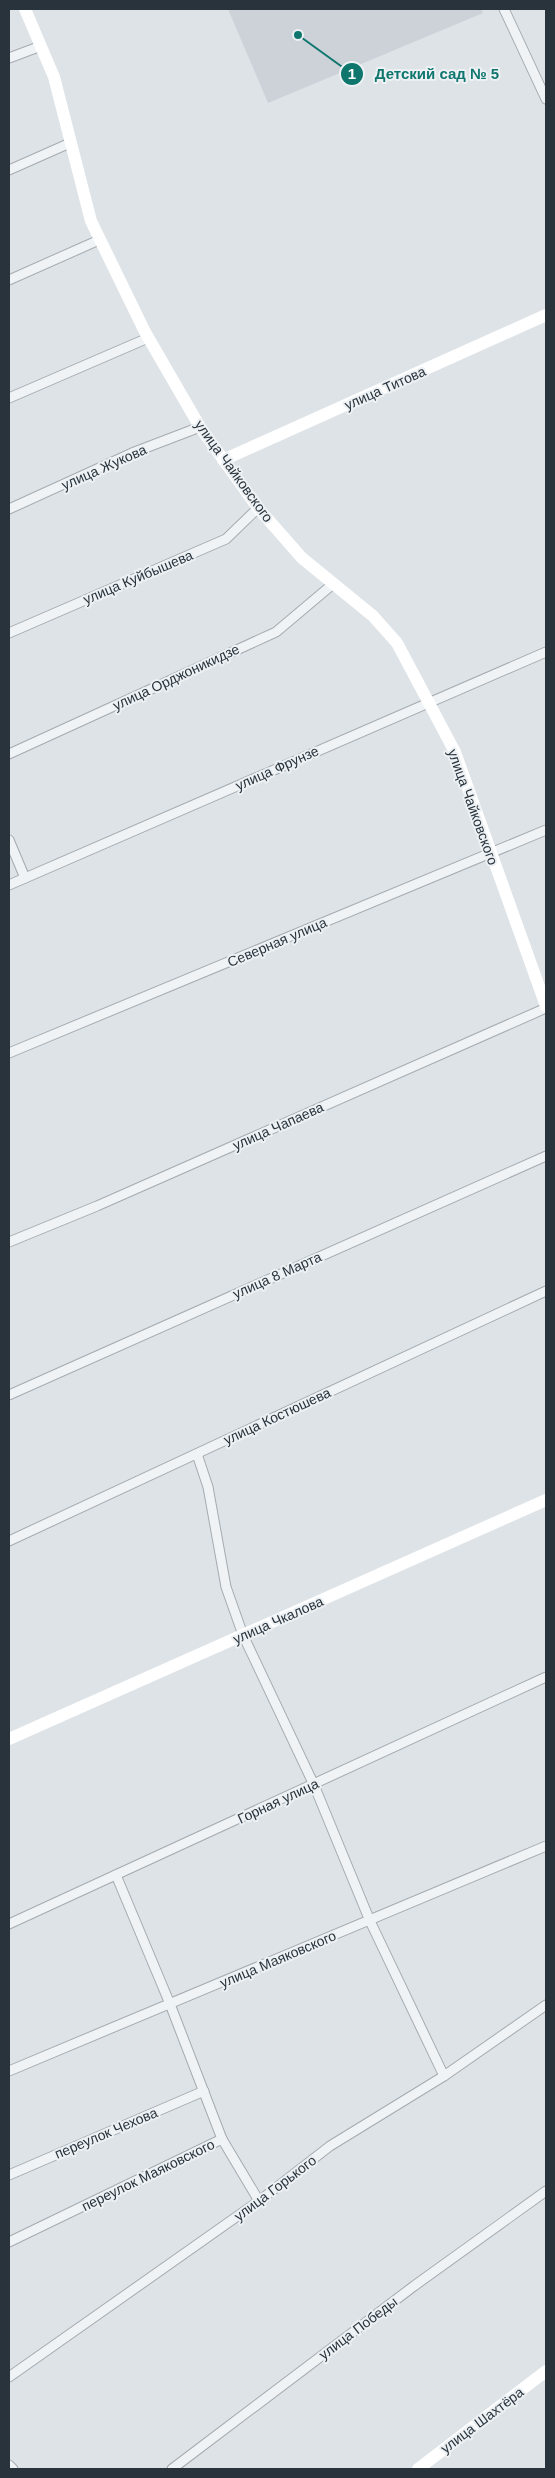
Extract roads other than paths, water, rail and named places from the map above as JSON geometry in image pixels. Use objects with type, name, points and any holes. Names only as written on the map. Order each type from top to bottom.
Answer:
[{"type":"street","name":"улица Чайковского","points":[[25,9],[54,77],[82,192],[100,240],[148,338],[200,427],[258,508],[302,558],[374,616],[386,629],[429,701],[455,752],[546,1007]]},
{"type":"street","points":[[504,9],[546,99]]},
{"type":"street","points":[[9,58],[41,46]]},
{"type":"street","points":[[9,170],[70,143]]},
{"type":"street","points":[[9,280],[100,240]]},
{"type":"street","name":"улица Титова","points":[[224,460],[546,315]]},
{"type":"street","points":[[9,398],[148,338]]},
{"type":"street","name":"улица Жукова","points":[[9,510],[132,452],[200,427]]},
{"type":"street","name":"улица Куйбышева","points":[[9,633],[226,539],[258,508]]},
{"type":"street","name":"улица Орджоникидзе","points":[[9,754],[276,632],[333,584]]},
{"type":"street","name":"улица Фрунзе","points":[[9,886],[429,701],[546,652]]},
{"type":"street","name":"Северная улица","points":[[9,1053],[546,830]]},
{"type":"street","points":[[9,840],[25,878]]},
{"type":"street","name":"улица Чапаева","points":[[9,1242],[97,1206],[546,1007]]},
{"type":"street","name":"улица 8 Марта","points":[[9,1394],[546,1156]]},
{"type":"street","name":"улица Костюшева","points":[[9,1541],[546,1291]]},
{"type":"street","points":[[196,1454],[208,1487],[226,1587],[243,1635],[314,1785],[370,1921],[444,2076]]},
{"type":"street","name":"улица Чкалова","points":[[9,1739],[546,1500]]},
{"type":"street","name":"Горная улица","points":[[9,1924],[546,1677]]},
{"type":"street","name":"улица Маяковского","points":[[9,2071],[546,1846]]},
{"type":"street","points":[[116,1875],[170,2004],[222,2140]]},
{"type":"street","name":"улица Горького","points":[[9,2377],[260,2201],[330,2146],[444,2076],[546,2005]]},
{"type":"street","name":"переулок Чехова","points":[[9,2174],[204,2091]]},
{"type":"street","name":"переулок Маяковского","points":[[9,2242],[222,2140],[260,2201]]},
{"type":"street","name":"улица Победы","points":[[172,2469],[414,2286],[546,2191]]},
{"type":"street","name":"улица Шахтёра","points":[[418,2469],[546,2371]]},
{"type":"street","points":[[9,2465],[12,2469]]},
{"type":"place","name":"Детский сад № 5","points":[[298,35]]}]
